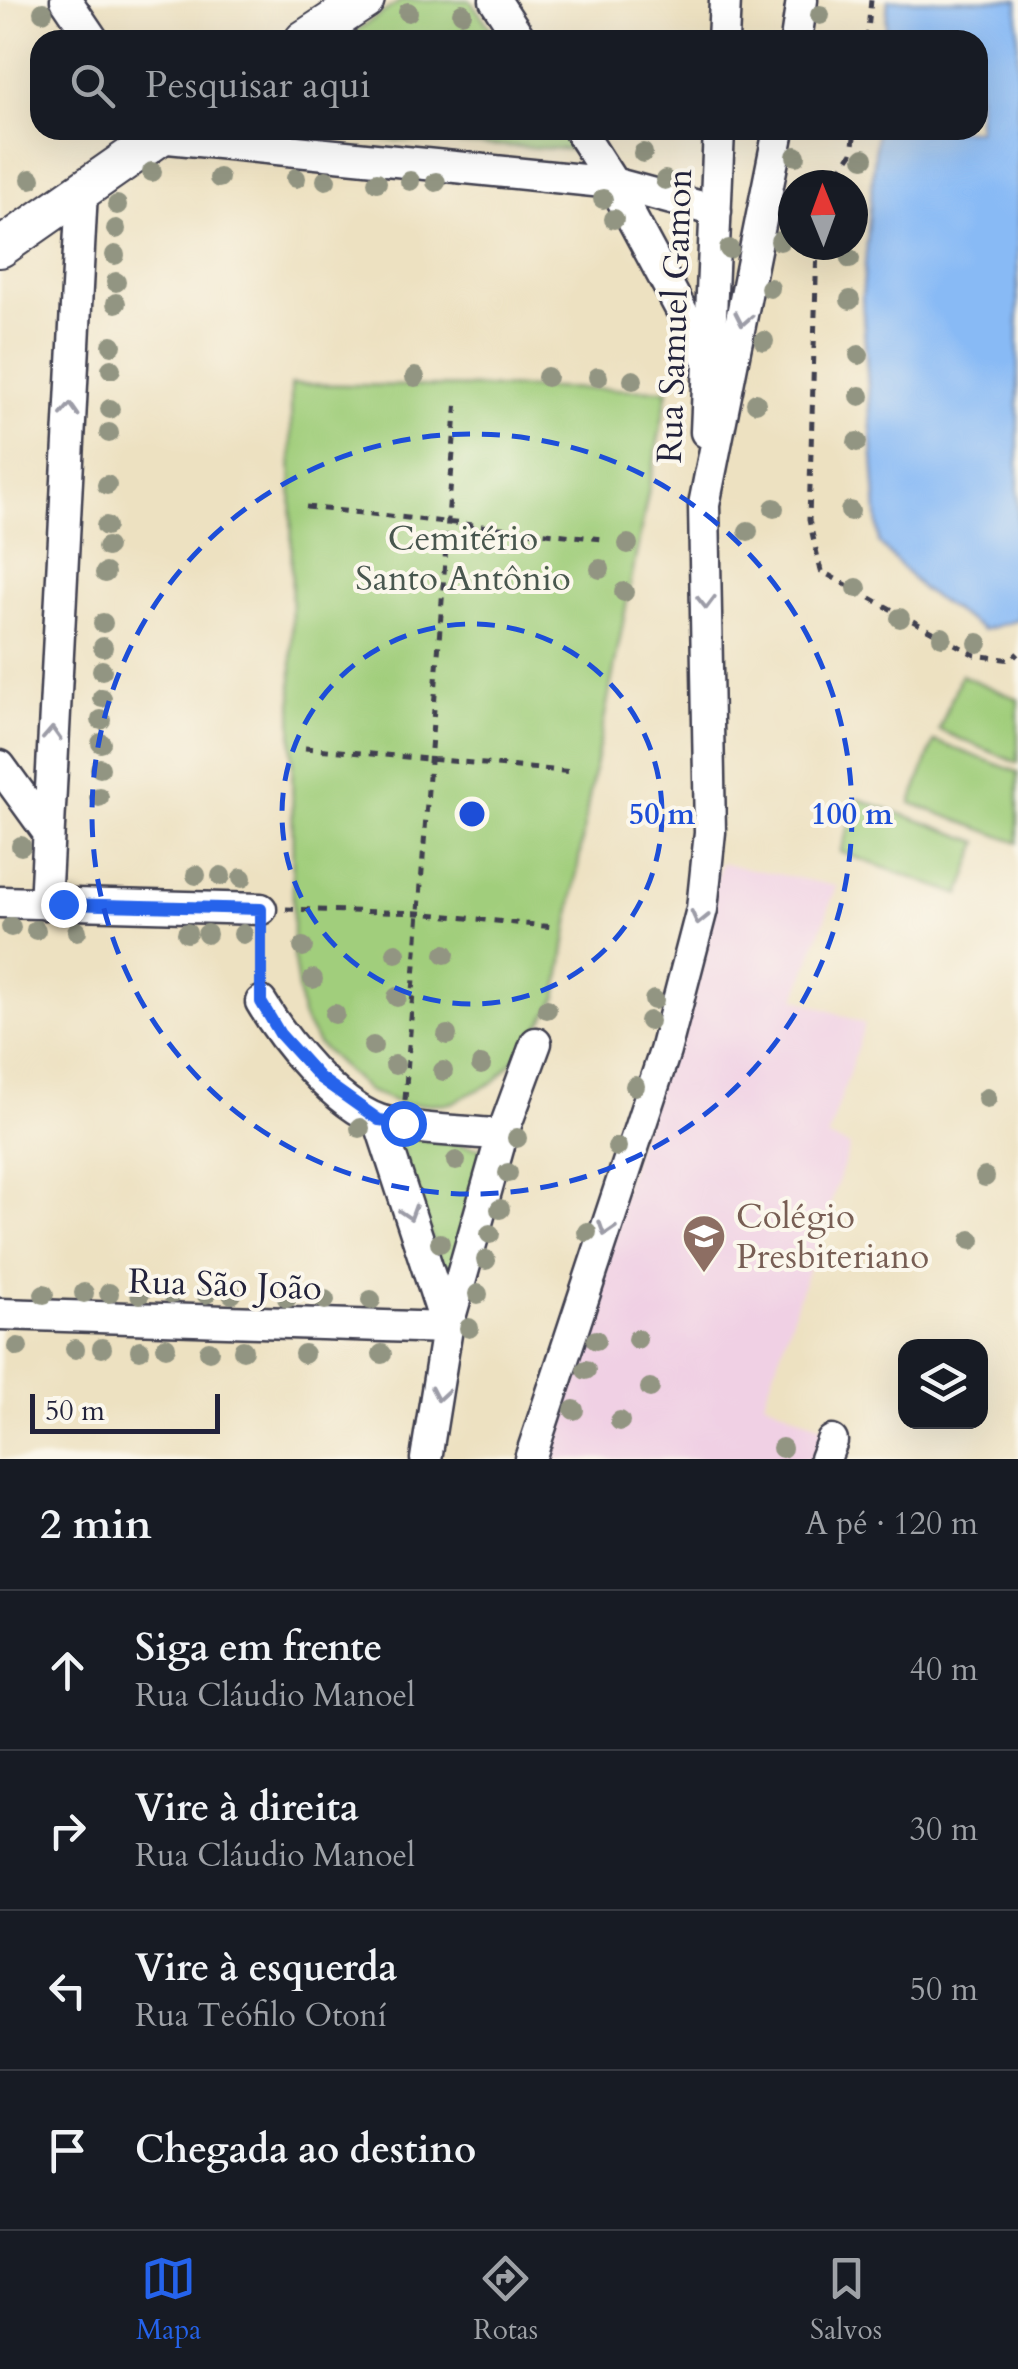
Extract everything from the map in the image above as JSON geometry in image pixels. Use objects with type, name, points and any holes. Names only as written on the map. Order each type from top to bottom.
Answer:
[{"type":"main road","points":[[319,30],[364,0]]},
{"type":"main road","points":[[0,248],[149,140]]},
{"type":"street","points":[[66,0],[86,30]]},
{"type":"street","points":[[495,0],[514,30]]},
{"type":"street","points":[[724,30],[725,0]]},
{"type":"street","points":[[798,30],[802,0]]},
{"type":"street","points":[[231,140],[613,183],[716,212]]},
{"type":"street","points":[[585,140],[613,183],[708,360]]},
{"type":"street","name":"Rua Samuel Gamon","points":[[704,505],[720,140]]},
{"type":"street","points":[[530,1459],[665,1051],[702,909],[710,832],[704,505],[777,140]]},
{"type":"street","points":[[45,904],[82,191]]},
{"type":"street","points":[[0,766],[47,832]]},
{"type":"street","points":[[0,902],[261,909]]},
{"type":"street","points":[[261,1002],[280,1034],[320,1078],[391,1122],[502,1135]]},
{"type":"street","points":[[426,1459],[447,1328],[502,1135],[536,1043]]},
{"type":"street","points":[[391,1122],[447,1328]]},
{"type":"street","name":"Rua São João","points":[[0,1314],[447,1328]]},
{"type":"path","points":[[868,30],[871,0]]},
{"type":"path","points":[[840,170],[852,153],[854,140]]},
{"type":"path","points":[[818,260],[809,520],[821,571],[975,656],[1011,660],[1018,653]]},
{"type":"path","points":[[391,1122],[419,913],[456,398]]},
{"type":"path","points":[[306,508],[602,539]]},
{"type":"path","points":[[304,748],[574,772]]},
{"type":"path","points":[[261,1002],[261,909],[419,913],[554,927]]},
{"type":"shaded area","name":"Colégio Presbiteriano","points":[[721,863],[837,886],[796,998],[865,1024],[828,1138],[850,1146],[764,1401],[824,1428],[813,1459],[542,1459]]},
{"type":"green space","points":[[402,0],[470,0],[492,30],[357,30]]},
{"type":"green space","points":[[394,140],[572,140],[580,150]]},
{"type":"green space","name":"Cemitério Santo Antônio","points":[[291,384],[668,390],[588,803],[557,998],[526,1047],[494,1082],[451,1103],[405,1105],[368,1091],[318,1044],[302,1016],[293,953]]},
{"type":"green space","points":[[961,675],[1018,699],[1018,763],[939,730]]},
{"type":"green space","points":[[934,741],[1018,772],[1018,843],[911,803]]},
{"type":"green space","points":[[859,799],[979,842],[960,895],[840,852]]},
{"type":"green space","points":[[395,1134],[491,1150],[448,1284]]},
{"type":"water","points":[[888,0],[1018,0],[1018,620],[983,630],[923,590],[879,543],[862,298],[876,140],[988,140],[988,30],[886,30]]},
{"type":"place","name":"Colégio Presbiteriano","points":[[704,1274]]},
{"type":"route","points":[[63,904],[261,909],[261,1002],[280,1034],[320,1078],[379,1120],[403,1123]]}]
